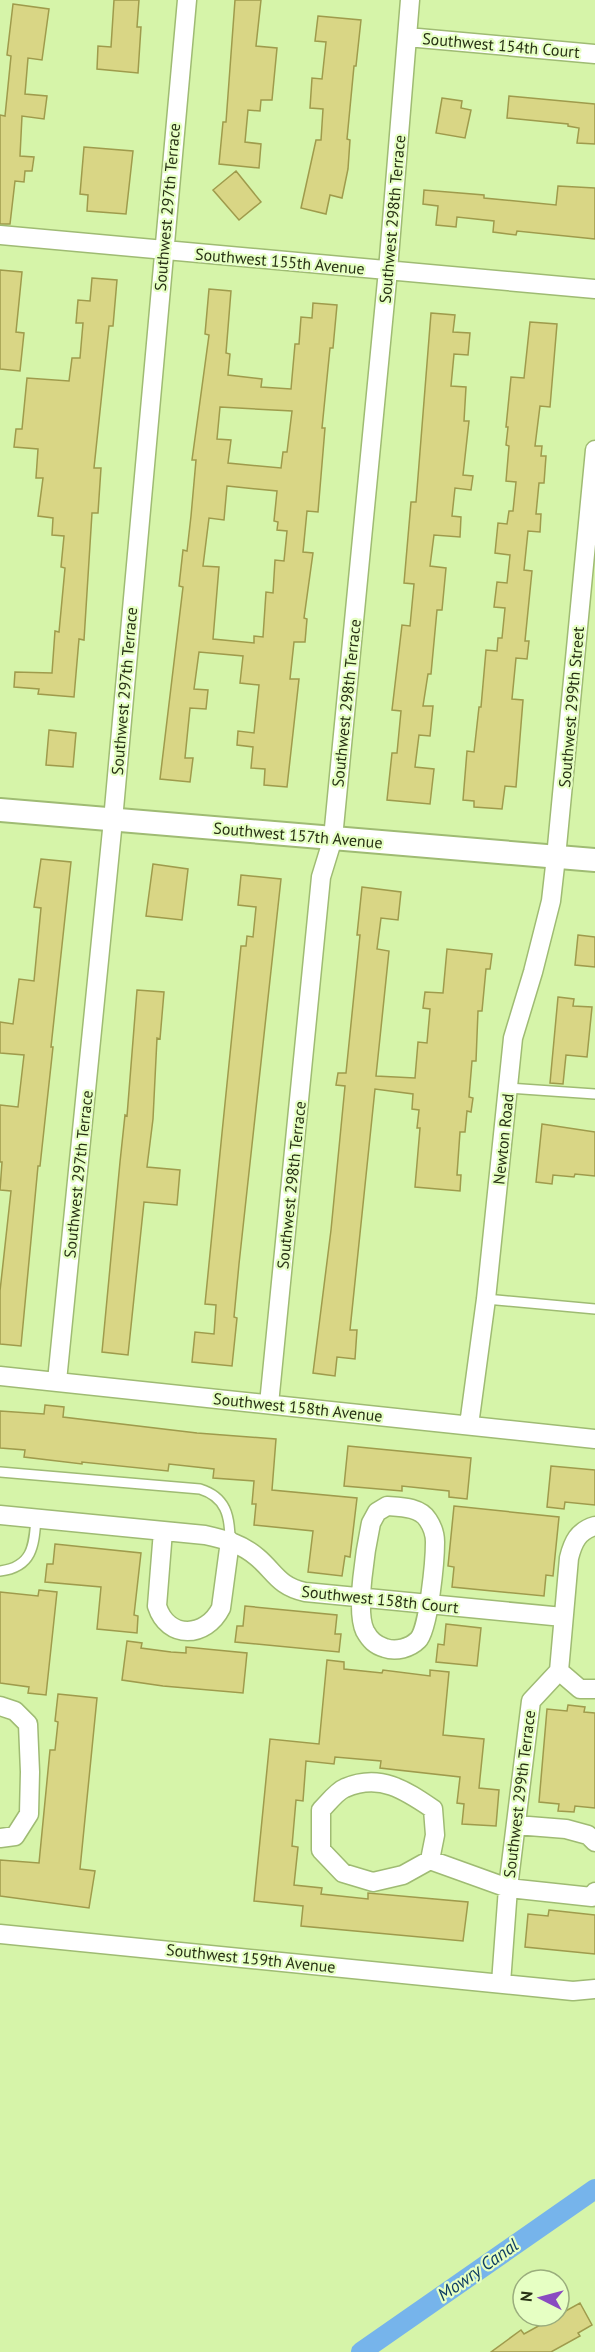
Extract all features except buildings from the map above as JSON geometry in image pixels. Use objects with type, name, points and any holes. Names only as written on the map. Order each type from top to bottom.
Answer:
[{"type":"street","name":"Southwest 297th Terrace","points":[[57,1381],[112,820],[187,0]]},
{"type":"street","name":"Southwest 298th Terrace","points":[[269,1404],[321,877],[333,838],[388,270],[410,0]]},
{"type":"street","name":"Southwest 154th Court","points":[[407,37],[595,54]]},
{"type":"street","name":"Southwest 155th Avenue","points":[[0,235],[595,289]]},
{"type":"street","name":"Southwest 299th Street","points":[[556,857],[595,450]]},
{"type":"street","name":"Southwest 157th Avenue","points":[[0,810],[595,860]]},
{"type":"street","name":"Newton Road","points":[[469,1425],[486,1299],[513,1038],[551,901],[556,857]]},
{"type":"street","name":"Southwest 158th Avenue","points":[[0,1376],[595,1439]]},
{"type":"street","points":[[387,1506],[405,1507],[428,1519],[435,1540],[429,1604],[420,1638],[409,1647],[390,1650],[374,1644],[364,1630],[361,1614],[362,1597],[371,1523],[377,1512],[387,1506]]},
{"type":"street","name":"Southwest 158th Court","points":[[0,1515],[205,1535],[230,1541],[250,1551],[277,1579],[296,1590],[563,1617]]},
{"type":"street","points":[[595,1526],[581,1532],[573,1543],[563,1617],[560,1671],[580,1689],[595,1689]]},
{"type":"street","points":[[163,1531],[157,1606],[160,1616],[167,1624],[183,1631],[201,1629],[216,1618],[221,1608],[230,1541]]},
{"type":"street","name":"Southwest 299th Terrace","points":[[501,1983],[508,1888],[531,1701],[560,1671]]},
{"type":"street","points":[[0,1706],[15,1711],[28,1724],[30,1772],[29,1814],[15,1836],[0,1838]]},
{"type":"street","points":[[430,1860],[435,1835],[433,1809],[404,1790],[374,1781],[364,1783],[344,1788],[321,1810],[321,1850],[343,1873],[373,1882],[404,1875],[430,1860],[508,1888],[592,1897],[595,1892]]},
{"type":"street","points":[[516,1825],[566,1829],[588,1835],[595,1842]]},
{"type":"street","name":"Southwest 159th Avenue","points":[[0,1934],[501,1983]]},
{"type":"street","points":[[501,1983],[573,1991],[595,1989]]},
{"type":"lane","points":[[508,1088],[595,1094]]},
{"type":"lane","points":[[486,1299],[595,1309]]},
{"type":"lane","points":[[0,1472],[200,1489],[215,1496],[225,1508],[230,1523],[230,1541]]},
{"type":"lane","points":[[0,1570],[16,1566],[32,1551],[36,1518]]},
{"type":"waterway","name":"Mowry Canal","points":[[361,2352],[595,2189]]}]
